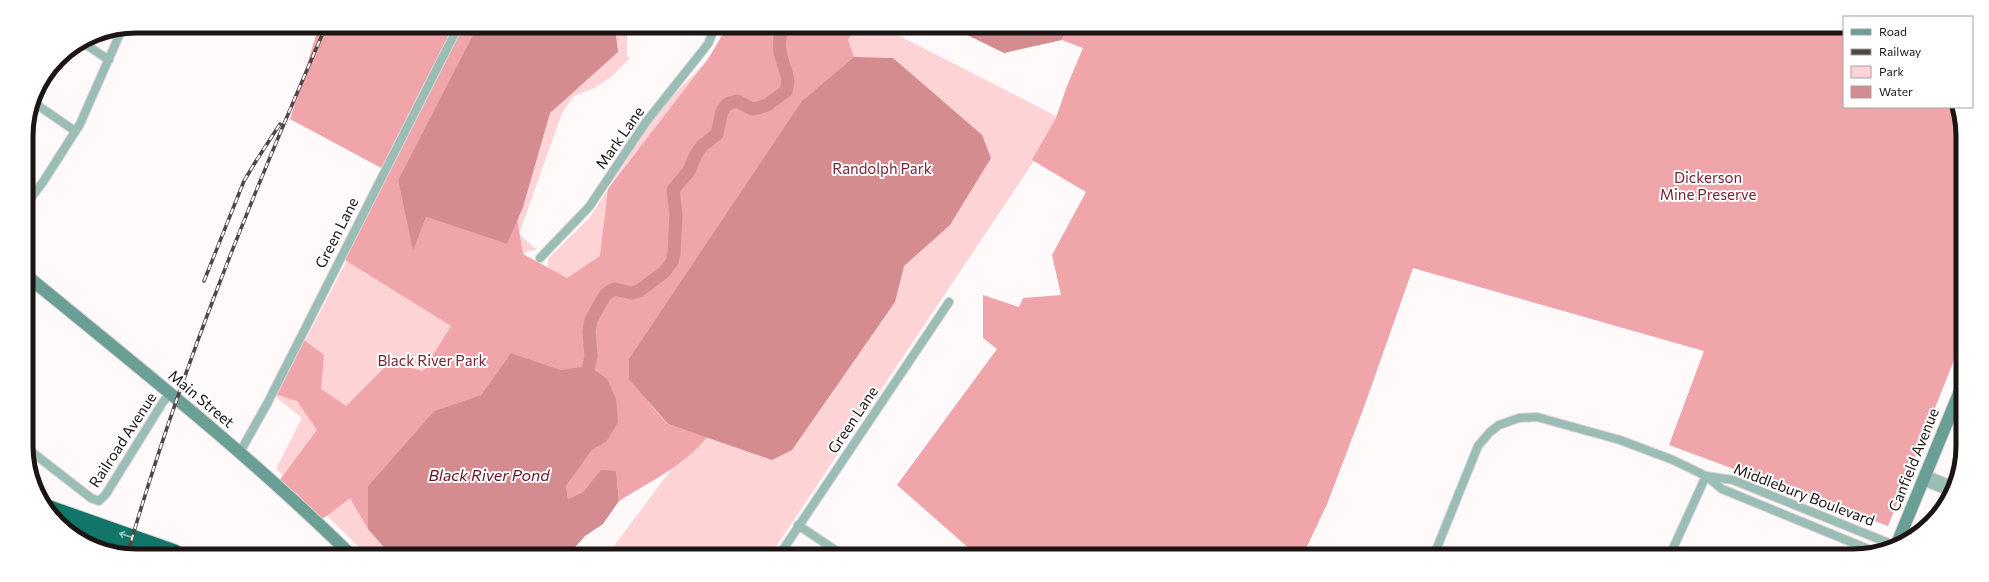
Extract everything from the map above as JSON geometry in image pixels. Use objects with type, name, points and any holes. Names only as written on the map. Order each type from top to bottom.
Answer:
[{"type":"highway","points":[[55,510],[166,549]]},
{"type":"highway","points":[[82,533],[123,548]]},
{"type":"street","name":"Green Lane","points":[[240,452],[268,404],[455,33]]},
{"type":"street","name":"Mark Lane","points":[[540,258],[589,207],[646,122],[708,44],[713,33]]},
{"type":"street","points":[[33,195],[80,124],[120,35]]},
{"type":"street","points":[[88,46],[109,60]]},
{"type":"street","points":[[38,106],[75,131]]},
{"type":"street","name":"Main Street","points":[[33,281],[240,452],[290,496],[345,549]]},
{"type":"street","name":"Green Lane","points":[[783,549],[949,302]]},
{"type":"street","name":"Railroad Avenue","points":[[34,453],[91,498],[99,501],[106,494],[163,402],[170,394]]},
{"type":"street","name":"Canfield Avenue","points":[[1899,537],[1956,400]]},
{"type":"street","name":"Middlebury Boulevard","points":[[1436,549],[1478,446],[1490,432],[1513,419],[1531,417],[1545,418],[1599,434],[1662,456],[1706,476],[1722,489],[1866,548]]},
{"type":"street","points":[[1673,549],[1706,476]]},
{"type":"street","name":"Middlebury Boulevard","points":[[1706,476],[1733,480],[1888,543]]},
{"type":"street","points":[[1923,478],[1948,484]]},
{"type":"street","points":[[1923,478],[1946,489]]},
{"type":"street","points":[[798,526],[833,549]]},
{"type":"green space","name":"Black River Park","points":[[317,33],[474,33],[398,180],[413,250],[426,217],[507,244],[517,218],[523,254],[567,278],[600,256],[608,189],[708,59],[723,33],[852,33],[848,40],[854,57],[802,101],[648,402],[667,424],[707,437],[688,457],[666,473],[619,501],[616,471],[601,471],[583,492],[568,499],[566,486],[592,450],[606,442],[589,367],[561,370],[511,353],[481,395],[434,411],[368,486],[368,529],[350,498],[321,520],[279,481],[317,430],[297,401],[275,394],[304,340],[324,355],[321,389],[346,406],[389,363],[423,371],[451,326],[345,260],[387,171],[290,119]]},
{"type":"green space","name":"Black River Park","points":[[465,33],[627,33],[627,56],[630,58],[610,78],[594,88],[574,96],[562,113],[519,234],[537,250],[527,251],[521,257],[548,271],[548,259],[590,217],[660,108],[707,61],[719,43],[722,33],[894,33],[1062,119],[774,549],[619,549],[613,547],[689,446],[451,549],[361,549],[309,498],[276,469],[302,418],[276,397]]},
{"type":"green space","name":"Dickerson Mine Preserve","points":[[1065,33],[1843,33],[1843,108],[1952,108],[1956,129],[1956,355],[1888,526],[1669,445],[1704,351],[1413,268],[1364,407],[1327,504],[1306,549],[970,549],[897,485],[997,349],[983,338],[983,295],[1019,307],[1023,298],[1061,295],[1052,255],[1086,192],[1032,160],[1056,118],[1067,86],[1083,48],[1062,40]]},
{"type":"water","points":[[474,33],[616,33],[618,52],[550,113],[523,207],[507,244],[426,217],[413,251],[398,180]]},
{"type":"water","points":[[963,33],[1065,33],[1062,40],[1004,53]]},
{"type":"water","name":"Randolph Park","points":[[854,57],[893,58],[982,135],[991,158],[950,225],[904,266],[895,302],[792,450],[772,460],[668,424],[629,379],[629,359],[802,101]]},
{"type":"water","name":"Black River Pond","points":[[511,353],[561,370],[589,366],[607,379],[616,399],[618,422],[606,442],[592,450],[566,486],[568,499],[583,492],[601,470],[616,471],[619,501],[603,524],[585,536],[574,549],[386,549],[368,529],[368,486],[434,411],[481,395]]},
{"type":"waterway","points":[[589,366],[591,356],[589,331],[591,320],[605,295],[614,289],[631,293],[639,291],[663,273],[672,262],[674,254],[676,214],[673,190],[689,171],[696,154],[702,146],[717,134],[722,111],[727,104],[737,101],[752,109],[758,108],[767,105],[786,91],[788,84],[781,55],[781,33]]},
{"type":"railway","points":[[129,548],[170,418],[218,286],[271,155],[323,33]]},
{"type":"railway","points":[[204,281],[244,181],[280,124]]}]
